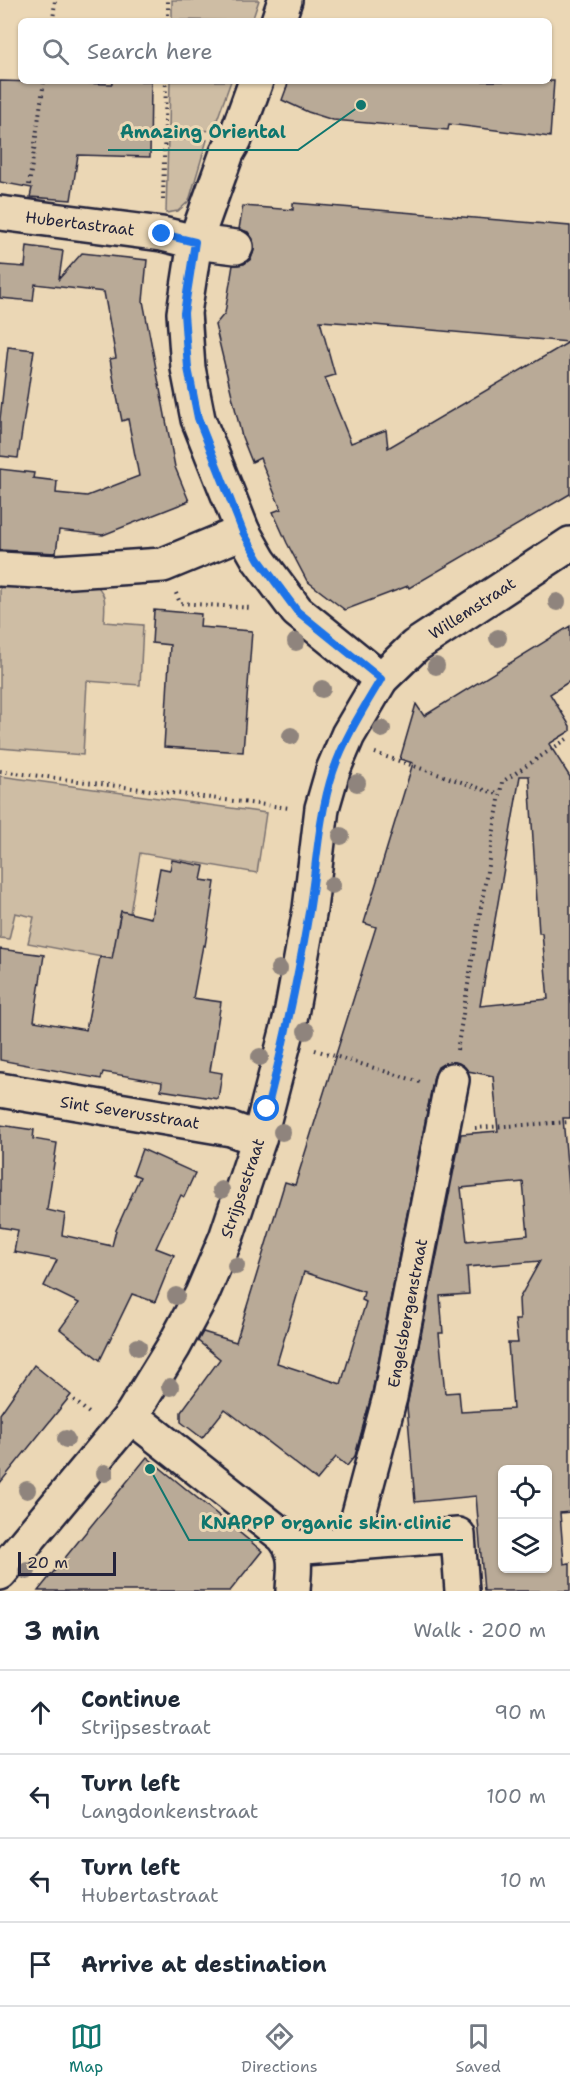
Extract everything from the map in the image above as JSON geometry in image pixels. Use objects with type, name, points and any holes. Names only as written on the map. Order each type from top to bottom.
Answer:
[{"type":"street","points":[[279,18],[285,0]]},
{"type":"street","points":[[255,84],[195,242],[184,313],[188,368],[198,418],[243,532],[259,560],[297,611],[381,679]]},
{"type":"street","name":"Hubertastraat","points":[[12,214],[162,234],[195,242],[236,247]]},
{"type":"street","points":[[0,568],[56,572],[164,565],[243,532]]},
{"type":"street","name":"Willemstraat","points":[[381,679],[432,633],[570,544]]},
{"type":"street","name":"Strijpsestraat","points":[[0,1573],[131,1416],[174,1346],[202,1294],[226,1238],[259,1139],[290,1020],[310,909],[322,808],[333,770],[348,735],[381,679]]},
{"type":"street","name":"Engelsbergenstraat","points":[[351,1544],[390,1397],[451,1086]]},
{"type":"street","name":"Sint Severusstraat","points":[[0,1090],[231,1129],[259,1139]]},
{"type":"street","points":[[131,1416],[283,1536],[292,1548],[293,1591]]},
{"type":"street","points":[[292,1548],[458,1535],[462,1591]]},
{"type":"path","points":[[53,18],[56,0]]},
{"type":"path","points":[[168,0],[168,18]]},
{"type":"path","points":[[12,214],[43,84]]},
{"type":"path","points":[[162,234],[166,84]]},
{"type":"path","points":[[164,565],[180,603],[297,611]]},
{"type":"path","points":[[312,1049],[451,1086],[501,782],[570,737]]},
{"type":"path","points":[[376,754],[500,795]]},
{"type":"path","points":[[0,771],[290,808]]},
{"type":"path","points":[[443,1130],[570,1122]]},
{"type":"shaded area","points":[[172,0],[259,0],[253,18],[172,18]]},
{"type":"shaded area","points":[[170,84],[230,84],[213,131],[169,128]]},
{"type":"shaded area","points":[[168,139],[207,140],[189,201],[178,211],[166,213]]},
{"type":"shaded area","points":[[0,573],[91,581],[103,594],[104,622],[143,625],[140,685],[87,681],[83,755],[0,748]]},
{"type":"shaded area","points":[[0,776],[266,813],[257,873],[140,853],[130,913],[121,912],[117,928],[128,962],[28,943],[34,917],[15,913],[9,939],[0,938]]},
{"type":"building","points":[[0,81],[18,81],[18,84],[151,84],[150,157],[78,155],[71,200],[30,197],[32,188],[0,182]]},
{"type":"building","points":[[554,81],[550,137],[449,124],[448,130],[333,120],[282,100],[288,84],[552,84]]},
{"type":"building","points":[[293,203],[570,226],[570,494],[409,588],[408,586],[345,610],[307,581],[287,543],[273,512],[281,509],[260,458],[252,462],[242,437],[215,325],[225,313],[233,265],[244,264],[251,259],[254,250],[253,239],[248,232],[239,229],[243,206],[293,210]],"holes":[[[320,321],[569,342],[388,448],[386,430],[351,443],[325,378],[335,375]]]},
{"type":"building","points":[[27,246],[63,251],[59,279],[82,253],[147,260],[143,301],[175,467],[189,501],[103,535],[59,530],[56,553],[0,550],[0,469],[34,473],[33,478],[57,481],[56,493],[87,496],[139,476],[128,419],[122,421],[115,387],[110,359],[116,358],[104,292],[35,284],[33,301],[0,298],[0,265],[25,267]]},
{"type":"building","points":[[8,347],[34,350],[18,458],[0,456],[0,419]]},
{"type":"building","points":[[154,610],[201,614],[200,627],[252,631],[243,752],[164,747],[170,645],[152,643]]},
{"type":"building","points":[[570,626],[570,681],[550,694],[570,726],[570,731],[549,744],[570,777],[570,1118],[563,1118],[570,1198],[570,1512],[560,1513],[564,1564],[570,1563],[570,1591],[484,1591],[476,1496],[415,1502],[407,1406],[461,1134],[498,1131],[493,1076],[468,1071],[464,1066],[455,1062],[445,1063],[438,1067],[434,1076],[372,1393],[355,1456],[347,1466],[336,1457],[317,1480],[225,1409],[202,1438],[181,1422],[181,1412],[220,1359],[198,1341],[203,1332],[236,1342],[285,1182],[295,1185],[376,927],[364,923],[413,763],[400,759],[416,704],[424,716]],"holes":[[[520,776],[529,776],[539,933],[542,933],[548,999],[480,1006]],[[523,1182],[528,1235],[467,1241],[461,1188]],[[540,1261],[519,1299],[520,1320],[515,1320],[518,1343],[508,1343],[513,1409],[461,1412],[459,1392],[445,1393],[439,1333],[443,1333],[440,1296],[469,1294],[467,1267]],[[304,1272],[364,1292],[362,1300],[366,1302],[341,1384],[277,1363]]]},
{"type":"building","points":[[172,860],[204,866],[201,880],[215,882],[205,946],[203,945],[193,998],[221,1002],[210,1071],[222,1073],[218,1099],[161,1090],[162,1082],[103,1072],[101,1079],[0,1060],[0,949],[44,955],[34,1021],[86,1030],[100,957],[112,959],[121,911],[151,918],[160,868],[170,870]]},
{"type":"building","points":[[0,1125],[34,1130],[33,1139],[57,1143],[47,1210],[65,1214],[62,1235],[112,1246],[116,1230],[140,1177],[133,1174],[142,1149],[195,1173],[184,1197],[181,1195],[156,1248],[174,1255],[155,1302],[132,1294],[100,1360],[60,1329],[79,1303],[44,1286],[57,1260],[14,1252],[18,1230],[0,1227]]},
{"type":"building","points":[[34,1365],[71,1395],[0,1483],[0,1414]]},
{"type":"building","points":[[147,1457],[262,1551],[230,1591],[38,1591]]},
{"type":"place","name":"Amazing Oriental","points":[[361,105]]},
{"type":"place","name":"KNAPPP organic skin clinic","points":[[150,1469]]},
{"type":"route","points":[[162,234],[195,242],[184,313],[188,368],[198,418],[243,532],[259,560],[297,611],[381,679],[348,735],[333,770],[322,808],[310,909],[290,1020],[267,1109]]}]
